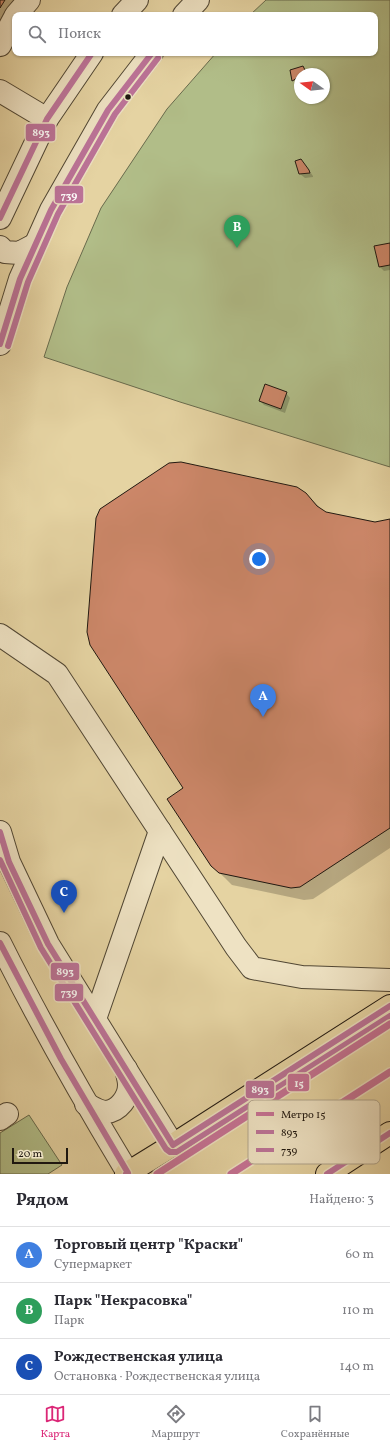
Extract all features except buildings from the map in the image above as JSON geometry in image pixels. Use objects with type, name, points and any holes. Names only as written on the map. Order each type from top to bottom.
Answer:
[{"type":"main road","points":[[127,1173],[390,1006]]},
{"type":"main road","points":[[380,1140],[390,1133]]},
{"type":"main road","points":[[327,1174],[342,1164]]},
{"type":"street","points":[[19,12],[29,0]]},
{"type":"street","points":[[127,12],[137,0]]},
{"type":"street","points":[[187,12],[198,0]]},
{"type":"street","points":[[0,45],[12,23]]},
{"type":"street","points":[[0,218],[47,119],[90,56]]},
{"type":"street","points":[[1,337],[20,279],[51,210],[108,110],[150,56]]},
{"type":"street","points":[[0,91],[47,119]]},
{"type":"street","points":[[0,247],[5,252],[19,253],[36,244]]},
{"type":"street","points":[[0,635],[57,674],[236,947],[252,968],[302,977],[390,980]]},
{"type":"street","points":[[95,1019],[160,831]]},
{"type":"street","points":[[0,832],[9,862],[48,944],[173,1145]]},
{"type":"street","points":[[3,957],[86,1104],[127,1173]]},
{"type":"street","points":[[86,1104],[96,1110],[107,1112],[120,1106],[127,1097],[130,1084],[125,1067]]},
{"type":"green space","points":[[266,0],[390,0],[390,467],[180,402],[44,357],[67,287],[101,208],[167,109],[213,56],[378,56],[378,12],[253,12]]},
{"type":"green space","points":[[29,1115],[62,1165],[48,1174],[0,1174],[0,1133]]},
{"type":"metro line","name":"15","points":[[272,1100],[390,1024]]},
{"type":"metro line","name":"15","points":[[346,1100],[390,1072]]},
{"type":"metro line","name":"15","points":[[157,1174],[248,1115]]},
{"type":"metro line","name":"15","points":[[231,1174],[248,1163]]},
{"type":"transit line","name":"893","points":[[0,218],[47,119],[90,56]]},
{"type":"transit line","name":"893","points":[[0,344],[20,279],[51,210],[108,110],[150,56]]},
{"type":"transit line","name":"739","points":[[8,346],[28,282],[58,214],[115,114],[158,58]]},
{"type":"transit line","name":"893","points":[[0,832],[9,862],[48,944],[173,1145],[390,1006]]},
{"type":"transit line","name":"739","points":[[0,860],[41,948],[166,1149],[170,1152],[177,1152],[248,1107]]},
{"type":"transit line","name":"893","points":[[0,943],[61,1059],[128,1173],[126,1174]]},
{"type":"transit line","name":"739","points":[[258,1100],[390,1016]]},
{"type":"transit line","name":"893","points":[[380,1140],[390,1133]]},
{"type":"transit line","name":"893","points":[[327,1174],[342,1164]]},
{"type":"place","name":"Парк \"Некрасовка\"","points":[[237,248]]},
{"type":"place","name":"Торговый центр \"Краски\"","points":[[263,717]]},
{"type":"place","name":"Рождественская улица","points":[[64,913]]}]
